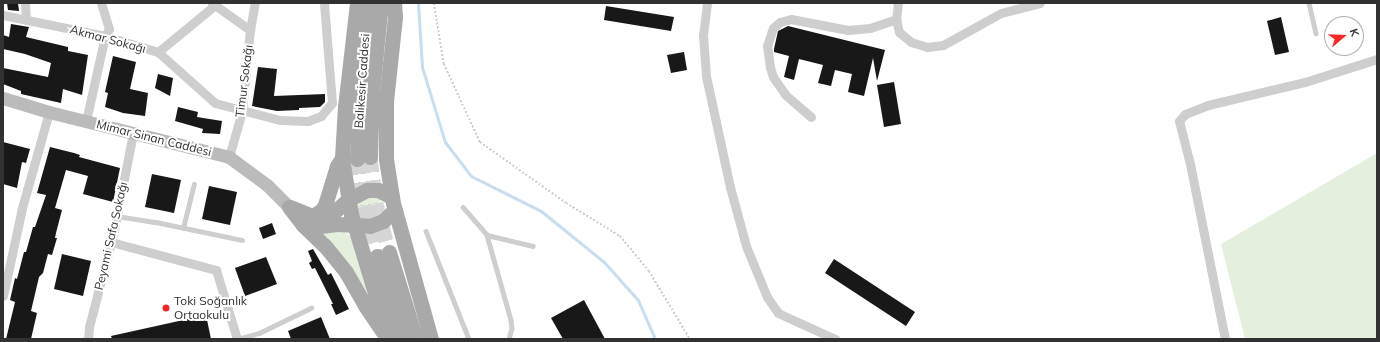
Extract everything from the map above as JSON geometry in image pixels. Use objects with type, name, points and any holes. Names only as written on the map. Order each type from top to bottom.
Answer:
[{"type":"main road","points":[[357,3],[345,106],[356,158],[348,200],[354,225],[389,339]]},
{"type":"main road","name":"Balıkesir Caddesi","points":[[356,158],[359,95],[368,3]]},
{"type":"main road","name":"Balıkesir Caddesi","points":[[356,158],[372,93],[382,3]]},
{"type":"main road","points":[[394,3],[395,17],[386,101],[386,159],[393,203],[431,339]]},
{"type":"main road","name":"Mimar Sinan Caddesi","points":[[3,98],[50,112],[229,158],[267,185],[289,207]]},
{"type":"main road","points":[[308,220],[321,211],[325,205],[336,166],[356,158]]},
{"type":"main road","points":[[308,220],[322,217],[334,212],[359,193],[371,189],[383,192],[393,203]]},
{"type":"main road","points":[[289,207],[308,220],[314,228],[329,224],[364,227],[376,225],[384,221],[393,203]]},
{"type":"main road","points":[[308,220],[325,246],[346,272],[366,308],[389,339]]},
{"type":"main road","points":[[404,339],[383,254],[416,339]]},
{"type":"street","points":[[25,3],[26,20]]},
{"type":"street","points":[[86,121],[105,36],[109,29],[101,3]]},
{"type":"street","name":"Timur Sokağı","points":[[229,158],[242,111],[250,30],[255,3]]},
{"type":"street","name":"Akmar Sokağı","points":[[3,15],[105,36],[158,52],[215,103],[280,120],[308,121],[321,116],[332,103],[324,3]]},
{"type":"street","points":[[707,3],[703,35],[706,76],[730,187],[746,246],[767,297],[778,313],[835,339]]},
{"type":"street","points":[[898,3],[896,19],[899,32],[911,42],[927,47],[943,45],[1001,13],[1040,3]]},
{"type":"street","points":[[158,52],[213,4],[250,30]]},
{"type":"street","points":[[811,117],[785,94],[774,77],[770,67],[767,46],[773,28],[780,22],[791,19],[848,30],[870,28],[896,19]]},
{"type":"street","points":[[1225,339],[1190,164],[1179,121],[1185,114],[1208,105],[1305,82],[1377,59]]},
{"type":"street","points":[[3,296],[22,208],[50,112]]},
{"type":"street","name":"Peyami Safa Sokağı","points":[[88,339],[89,327],[117,216],[133,133]]},
{"type":"street","points":[[111,242],[216,270],[238,339]]},
{"type":"lane","points":[[1309,3],[1316,33]]},
{"type":"lane","points":[[183,228],[194,184]]},
{"type":"lane","points":[[463,207],[487,235],[512,320],[510,339]]},
{"type":"lane","points":[[117,216],[242,240]]},
{"type":"lane","points":[[426,231],[469,339]]},
{"type":"lane","points":[[487,235],[533,246]]},
{"type":"lane","points":[[238,339],[259,333],[311,308]]},
{"type":"path","points":[[434,3],[444,64],[480,142],[566,203],[620,236],[649,271],[690,339]]},
{"type":"green space","points":[[1377,153],[1377,339],[1245,339],[1221,244]]},
{"type":"green space","points":[[370,195],[378,199],[382,207],[378,215],[370,219],[362,215],[358,207],[362,199]]},
{"type":"green space","points":[[343,230],[353,239],[371,302],[319,234]]},
{"type":"building","points":[[7,3],[18,3],[19,11],[8,10]]},
{"type":"building","points":[[606,6],[674,17],[671,31],[604,20]]},
{"type":"building","points":[[1281,17],[1289,52],[1275,55],[1267,21]]},
{"type":"building","points":[[11,24],[29,27],[26,37],[68,47],[68,51],[88,55],[82,95],[63,89],[61,103],[21,94],[21,91],[3,84],[3,68],[48,77],[51,63],[25,54],[3,49],[3,35],[9,37]]},
{"type":"building","points":[[788,26],[885,50],[877,81],[873,58],[864,96],[848,92],[852,74],[835,70],[831,86],[818,83],[823,65],[799,59],[794,80],[784,77],[789,56],[774,52],[774,49],[778,31]]},
{"type":"building","points":[[684,52],[687,70],[671,73],[667,55]]},
{"type":"building","points":[[113,56],[136,62],[130,89],[148,93],[145,116],[123,113],[105,107],[108,93],[105,92]]},
{"type":"building","points":[[258,67],[277,69],[274,96],[325,94],[325,102],[320,107],[299,108],[299,110],[277,111],[252,106]]},
{"type":"building","points":[[158,74],[173,78],[170,96],[155,88]]},
{"type":"building","points":[[894,82],[901,124],[884,127],[877,85]]},
{"type":"building","points":[[178,107],[198,112],[197,117],[222,121],[220,134],[202,133],[203,129],[175,121]]},
{"type":"building","points":[[3,142],[30,149],[26,163],[22,162],[17,188],[3,184]]},
{"type":"building","points":[[50,147],[80,155],[79,157],[120,168],[113,202],[83,194],[88,176],[66,170],[55,208],[62,210],[55,238],[57,238],[52,255],[48,254],[43,273],[39,277],[31,311],[37,313],[31,339],[6,339],[15,302],[10,300],[15,278],[17,279],[24,252],[26,252],[33,227],[35,227],[46,195],[37,193]]},
{"type":"building","points":[[152,174],[181,180],[174,213],[145,207]]},
{"type":"building","points":[[209,186],[237,192],[230,225],[202,219]]},
{"type":"building","points":[[272,223],[276,234],[263,239],[259,228]]},
{"type":"building","points":[[313,249],[328,275],[331,273],[349,309],[336,315],[331,304],[333,304],[315,268],[312,269],[309,263],[312,261],[308,251]]},
{"type":"building","points":[[62,254],[91,261],[83,296],[54,289]]},
{"type":"building","points":[[266,257],[277,284],[245,296],[235,268]]},
{"type":"building","points":[[834,259],[915,312],[906,326],[825,273]]},
{"type":"building","points":[[584,300],[605,339],[563,339],[551,318]]},
{"type":"building","points":[[206,315],[211,339],[112,339],[111,336]]},
{"type":"building","points":[[321,317],[330,339],[291,339],[288,331]]},
{"type":"waterway","points":[[418,3],[422,67],[445,142],[471,176],[541,211],[604,262],[638,300],[655,339]]},
{"type":"tunnel","points":[[370,157],[376,204],[389,252]]},
{"type":"tunnel","points":[[357,159],[363,206],[377,256]]},
{"type":"place","name":"Toki Soğanlık Ortaokulu","points":[[166,308]]}]
